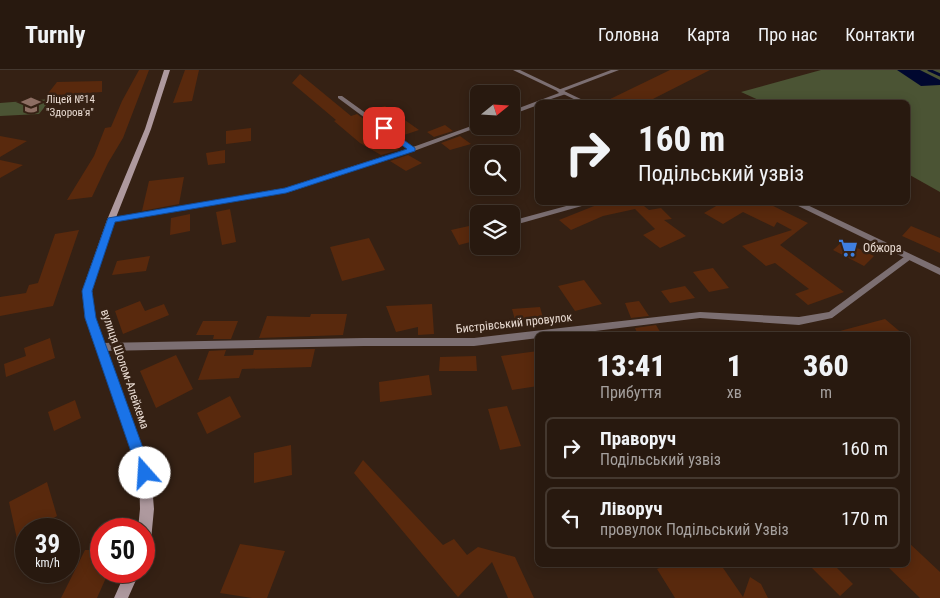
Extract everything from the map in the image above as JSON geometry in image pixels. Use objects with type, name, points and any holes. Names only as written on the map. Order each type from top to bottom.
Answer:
[{"type":"main road","name":"вулиця Шолом-Алейхема","points":[[146,518],[145,473],[90,318],[87,291],[111,220],[148,129],[167,70]]},
{"type":"main road","points":[[121,598],[128,583]]},
{"type":"street","points":[[516,70],[580,100]]},
{"type":"street","points":[[545,100],[616,70]]},
{"type":"street","points":[[340,96],[412,150]]},
{"type":"street","points":[[520,110],[535,104]]},
{"type":"street","points":[[111,220],[286,190],[412,150],[470,128]]},
{"type":"street","points":[[520,222],[581,205]]},
{"type":"street","points":[[800,205],[940,272]]},
{"type":"street","name":"Бистрівський провулок","points":[[558,332],[700,315],[799,321],[832,315],[908,257]]},
{"type":"street","name":"Бистрівський провулок","points":[[101,347],[474,342],[535,335]]},
{"type":"green space","points":[[821,70],[940,70],[940,192],[910,175],[910,100],[759,100],[741,92]]},
{"type":"green space","points":[[51,99],[39,114],[0,116],[0,103]]},
{"type":"water","points":[[897,70],[920,70],[940,80],[940,85],[921,86]]},
{"type":"building","points":[[139,70],[149,70],[123,138],[108,163],[92,197],[67,200],[94,156],[105,128],[111,127],[122,101]]},
{"type":"building","points":[[185,70],[199,70],[192,101],[173,103]]},
{"type":"building","points":[[670,70],[710,70],[651,100],[608,100]]},
{"type":"building","points":[[300,74],[351,116],[357,114],[391,140],[385,142],[399,150],[381,155],[360,143],[292,83]]},
{"type":"building","points":[[102,81],[102,92],[46,96],[57,82]]},
{"type":"building","points":[[385,106],[419,130],[401,136],[366,111]]},
{"type":"building","points":[[445,125],[453,131],[434,137],[427,132]]},
{"type":"building","points":[[251,128],[251,141],[226,144],[226,131]]},
{"type":"building","points":[[0,136],[27,141],[0,157]]},
{"type":"building","points":[[460,136],[471,144],[450,150],[441,143]]},
{"type":"building","points":[[225,150],[225,163],[208,165],[206,153]]},
{"type":"building","points":[[408,155],[422,163],[406,171],[390,161]]},
{"type":"building","points":[[0,160],[23,165],[0,178]]},
{"type":"building","points":[[184,177],[179,204],[142,211],[149,181]]},
{"type":"building","points":[[596,205],[643,205],[649,210],[661,208],[672,219],[664,220],[686,236],[660,248],[643,235],[655,229],[635,209],[603,216],[571,230],[559,220]]},
{"type":"building","points":[[718,205],[771,205],[808,223],[780,245],[844,292],[808,305],[795,294],[809,289],[775,263],[766,266],[742,246],[792,230],[777,222],[774,227],[743,212],[723,224],[704,213]]},
{"type":"building","points":[[230,209],[236,242],[222,245],[216,212]]},
{"type":"building","points":[[190,214],[190,231],[170,235],[171,218]]},
{"type":"building","points":[[469,226],[470,242],[459,245],[451,230]]},
{"type":"building","points":[[911,226],[940,238],[940,253],[902,236]]},
{"type":"building","points":[[79,230],[53,306],[0,316],[0,297],[26,293],[29,285],[38,283],[55,234]]},
{"type":"building","points":[[369,238],[385,270],[342,281],[330,247]]},
{"type":"building","points":[[843,241],[874,256],[864,266],[833,250]]},
{"type":"building","points":[[150,256],[146,271],[112,275],[117,261]]},
{"type":"building","points":[[713,268],[729,288],[709,292],[693,272]]},
{"type":"building","points":[[584,280],[602,304],[575,311],[558,286]]},
{"type":"building","points":[[685,286],[695,298],[670,303],[661,291]]},
{"type":"building","points":[[140,301],[145,311],[164,304],[169,315],[123,334],[115,311]]},
{"type":"building","points":[[639,301],[649,316],[631,318],[625,303]]},
{"type":"building","points":[[432,304],[434,334],[418,335],[418,327],[396,332],[386,306]]},
{"type":"building","points":[[540,307],[545,325],[517,327],[512,309]]},
{"type":"building","points":[[311,314],[347,314],[343,335],[259,338],[267,316],[310,317]]},
{"type":"building","points":[[885,319],[900,332],[840,332]]},
{"type":"building","points":[[203,321],[238,321],[231,339],[213,339],[214,335],[196,335]]},
{"type":"building","points":[[656,325],[660,332],[637,332],[635,328]]},
{"type":"building","points":[[50,338],[55,358],[6,377],[4,364],[26,356],[24,348]]},
{"type":"building","points":[[315,349],[311,367],[242,369],[239,378],[198,380],[209,351],[226,350],[224,356],[253,355],[254,350]]},
{"type":"building","points":[[535,351],[535,386],[512,390],[501,356]]},
{"type":"building","points":[[176,355],[193,389],[156,408],[140,371]]},
{"type":"building","points":[[476,356],[477,371],[439,371],[440,357]]},
{"type":"building","points":[[429,375],[432,395],[380,402],[379,382]]},
{"type":"building","points":[[230,396],[241,417],[207,434],[197,413]]},
{"type":"building","points":[[75,400],[81,418],[54,431],[48,412]]},
{"type":"building","points":[[507,406],[521,446],[500,450],[488,409]]},
{"type":"building","points":[[291,445],[292,475],[254,483],[254,453]]},
{"type":"building","points":[[363,460],[443,545],[454,539],[467,555],[478,547],[515,557],[534,598],[508,598],[492,562],[458,597],[354,473]]},
{"type":"building","points":[[47,482],[57,516],[54,518],[15,518],[15,530],[9,502]]},
{"type":"building","points":[[240,544],[285,551],[267,598],[252,598],[220,593]]},
{"type":"building","points":[[910,544],[940,572],[940,598],[920,598],[888,567],[910,567]]},
{"type":"building","points":[[85,550],[90,550],[90,583],[104,583],[97,598],[61,598],[68,583],[80,583],[80,560]]},
{"type":"building","points":[[662,567],[722,567],[743,597],[750,577],[761,584],[768,598],[675,598],[657,569]]},
{"type":"building","points":[[811,567],[836,567],[853,584],[840,596]]},
{"type":"waterway","points":[[929,70],[940,75]]},
{"type":"place","name":"Ліцей №14 \"Здоров'я\"","points":[[31,105]]},
{"type":"place","name":"Обжора","points":[[848,248]]},
{"type":"route","points":[[145,473],[90,318],[87,291],[111,220],[238,200],[286,190],[311,184],[412,150],[384,128]]}]
